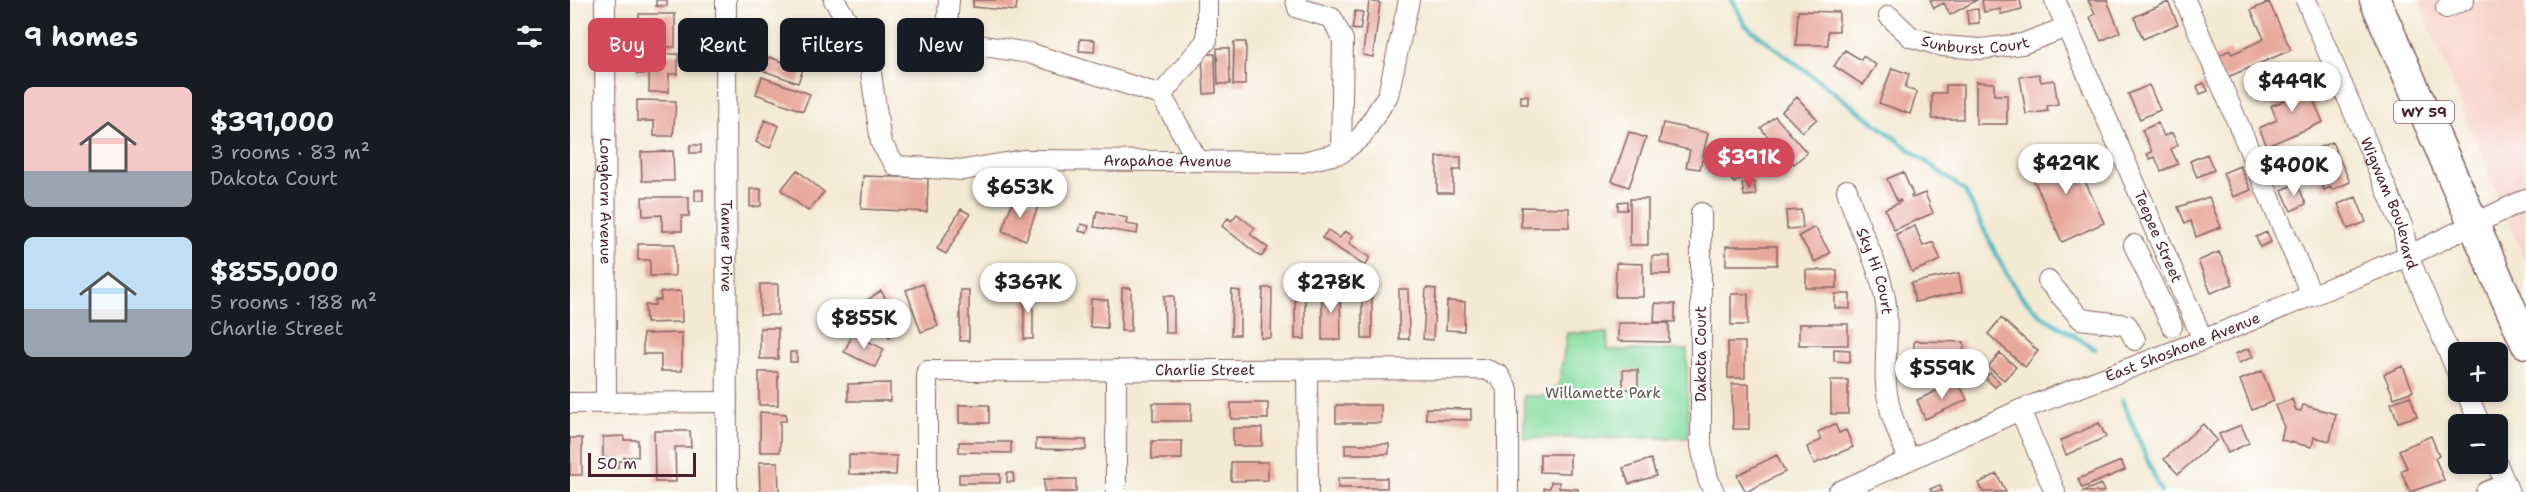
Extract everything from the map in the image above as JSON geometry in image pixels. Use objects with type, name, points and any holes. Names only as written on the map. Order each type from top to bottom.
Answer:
[{"type":"highway","name":"WY 59","points":[[2375,0],[2526,343]]},
{"type":"street","name":"Longhorn Avenue","points":[[605,0],[606,403]]},
{"type":"street","name":"Tanner Drive","points":[[726,0],[727,492]]},
{"type":"street","name":"Arapahoe Avenue","points":[[834,0],[868,52],[882,143],[896,166],[964,170],[1023,160],[1303,162],[1341,153],[1362,136],[1388,95],[1409,0]]},
{"type":"street","points":[[949,0],[946,40],[1029,53],[1161,95],[1198,161]]},
{"type":"street","points":[[1161,95],[1207,40],[1207,0]]},
{"type":"street","points":[[1296,0],[1298,8],[1332,18],[1343,40],[1341,153]]},
{"type":"street","name":"Teepee Street","points":[[2055,0],[2203,340]]},
{"type":"street","points":[[2185,0],[2312,296]]},
{"type":"street","name":"Wigwam Boulevard","points":[[2306,0],[2403,228],[2408,256],[2448,350]]},
{"type":"street","name":"Sunburst Court","points":[[1889,16],[1911,37],[1942,46],[1981,49],[2022,44],[2067,27]]},
{"type":"street","name":"Sky Hi Court","points":[[1847,190],[1855,219],[1874,258],[1886,300],[1886,387],[1893,416],[1909,459]]},
{"type":"street","name":"East Shoshone Avenue","points":[[1838,492],[2020,410],[2203,340],[2408,256],[2526,199]]},
{"type":"street","name":"Dakota Court","points":[[1701,213],[1701,446],[1708,479],[1714,492]]},
{"type":"street","points":[[2134,244],[2172,326]]},
{"type":"street","points":[[2048,281],[2080,319],[2127,325],[2135,340]]},
{"type":"street","name":"Charlie Street","points":[[927,492],[927,371],[1484,369],[1499,375],[1508,390],[1509,492]]},
{"type":"street","points":[[1116,370],[1116,492]]},
{"type":"street","points":[[1307,370],[1308,492]]},
{"type":"street","points":[[570,403],[727,402]]},
{"type":"street","points":[[2020,410],[2055,492]]},
{"type":"street","points":[[2486,492],[2507,488],[2501,474]]},
{"type":"shaded area","points":[[2419,0],[2526,0],[2526,261],[2514,236]]},
{"type":"green space","name":"Willamette Park","points":[[1567,333],[1607,333],[1608,350],[1687,350],[1688,438],[1524,438],[1524,396],[1547,396],[1559,383]]},
{"type":"building","points":[[656,0],[667,0],[667,6],[656,6]]},
{"type":"building","points":[[973,0],[1017,0],[1016,11],[973,7]]},
{"type":"building","points":[[1930,0],[1977,0],[1950,15],[1944,3],[1934,8]]},
{"type":"building","points":[[1982,0],[2020,0],[2022,9],[2001,14],[2000,9],[1984,12]]},
{"type":"building","points":[[2088,0],[2107,0],[2120,32],[2101,41],[2090,17],[2095,14]]},
{"type":"building","points":[[1369,1],[1380,3],[1373,57],[1363,55]]},
{"type":"building","points":[[2168,2],[2178,24],[2143,39],[2134,17]]},
{"type":"building","points":[[2269,2],[2291,50],[2223,79],[2213,58],[2230,50],[2232,54],[2264,39],[2251,10]]},
{"type":"building","points":[[1978,9],[1979,23],[1968,24],[1967,10]]},
{"type":"building","points":[[1355,11],[1363,12],[1360,30],[1352,29]]},
{"type":"building","points":[[1798,11],[1839,12],[1839,31],[1828,31],[1828,45],[1796,45]]},
{"type":"building","points":[[639,14],[675,14],[675,47],[666,47],[666,18],[639,18]]},
{"type":"building","points":[[1080,39],[1095,40],[1094,52],[1079,51]]},
{"type":"building","points":[[1234,42],[1246,42],[1245,85],[1233,85]]},
{"type":"building","points":[[1217,48],[1229,48],[1230,84],[1218,84]]},
{"type":"building","points":[[1845,50],[1861,60],[1863,56],[1876,65],[1863,85],[1834,66]]},
{"type":"building","points":[[666,54],[678,54],[678,74],[669,74],[669,92],[649,92],[649,74],[637,74],[637,72],[666,72]]},
{"type":"building","points":[[1202,54],[1215,54],[1216,93],[1204,94]]},
{"type":"building","points":[[769,57],[780,61],[780,72],[802,72],[798,83],[767,72]]},
{"type":"building","points":[[1892,68],[1909,74],[1905,88],[1917,92],[1910,114],[1879,103]]},
{"type":"building","points":[[2039,74],[2041,82],[2054,80],[2058,104],[2047,106],[2048,111],[2026,114],[2020,77]]},
{"type":"building","points":[[2302,74],[2323,122],[2267,146],[2259,128],[2277,120],[2271,106],[2292,97],[2285,81]]},
{"type":"building","points":[[762,77],[810,94],[803,111],[756,94]]},
{"type":"building","points":[[1976,82],[1994,83],[1994,95],[2007,95],[2007,124],[1976,124]]},
{"type":"building","points":[[2204,83],[2208,91],[2200,94],[2197,86]]},
{"type":"building","points":[[1946,85],[1963,85],[1963,119],[1932,119],[1932,93],[1946,93]]},
{"type":"building","points":[[2149,85],[2160,110],[2140,119],[2128,94]]},
{"type":"building","points":[[1528,95],[1528,104],[1521,104],[1521,96]]},
{"type":"building","points":[[1797,97],[1817,119],[1802,132],[1782,111]]},
{"type":"building","points":[[637,100],[676,101],[673,136],[654,136],[654,121],[637,121]]},
{"type":"building","points":[[1775,116],[1807,153],[1794,164],[1781,149],[1779,151],[1761,128]]},
{"type":"building","points":[[765,120],[779,126],[770,148],[756,142]]},
{"type":"building","points":[[1663,123],[1708,133],[1700,169],[1686,167],[1690,150],[1659,143]]},
{"type":"building","points":[[2158,123],[2164,136],[2172,133],[2178,145],[2171,149],[2178,164],[2161,171],[2155,157],[2150,159],[2147,154],[2152,152],[2142,130]]},
{"type":"building","points":[[1629,132],[1646,138],[1629,187],[1612,181]]},
{"type":"building","points":[[1729,140],[1752,169],[1734,183],[1711,154]]},
{"type":"building","points":[[2332,142],[2350,182],[2332,190],[2331,187],[2324,190],[2319,180],[2325,177],[2324,175],[2320,177],[2316,169],[2319,167],[2311,151]]},
{"type":"building","points":[[690,145],[701,145],[701,153],[690,153]]},
{"type":"building","points":[[2070,148],[2104,223],[2062,242],[2028,167]]},
{"type":"building","points":[[673,151],[674,181],[642,181],[641,152]]},
{"type":"building","points":[[2207,154],[2214,170],[2197,177],[2190,161]]},
{"type":"building","points":[[1437,157],[1461,157],[1461,170],[1453,170],[1453,193],[1437,193]]},
{"type":"building","points":[[2240,166],[2251,190],[2233,197],[2223,173]]},
{"type":"building","points":[[797,170],[824,192],[808,211],[781,190]]},
{"type":"building","points":[[1903,172],[1913,195],[1912,198],[1925,193],[1933,213],[1894,230],[1885,209],[1901,202],[1897,201],[1887,179]]},
{"type":"building","points":[[863,176],[928,178],[927,212],[861,209]]},
{"type":"building","points":[[1754,182],[1756,195],[1744,196],[1742,184]]},
{"type":"building","points":[[2297,183],[2306,204],[2291,211],[2282,190]]},
{"type":"building","points":[[750,189],[761,189],[761,206],[750,207]]},
{"type":"building","points":[[695,190],[703,190],[703,201],[695,201]]},
{"type":"building","points":[[642,197],[689,197],[689,216],[682,216],[682,231],[662,231],[662,215],[643,216]]},
{"type":"building","points":[[1014,197],[1038,206],[1026,240],[1002,231]]},
{"type":"building","points":[[2209,197],[2221,227],[2196,237],[2191,221],[2185,223],[2178,207]]},
{"type":"building","points":[[2356,197],[2366,222],[2348,229],[2338,204]]},
{"type":"building","points":[[1630,199],[1648,199],[1648,245],[1630,245]]},
{"type":"building","points":[[1627,201],[1627,210],[1618,210],[1618,202]]},
{"type":"building","points":[[1521,207],[1569,208],[1569,227],[1521,227]]},
{"type":"building","points":[[961,209],[970,214],[946,254],[937,249]]},
{"type":"building","points":[[1801,210],[1803,228],[1787,229],[1786,211]]},
{"type":"building","points":[[1097,211],[1127,218],[1126,224],[1138,226],[1137,234],[1094,227]]},
{"type":"building","points":[[1237,214],[1255,228],[1250,234],[1268,248],[1261,257],[1222,226],[1228,218],[1231,221]]},
{"type":"building","points":[[1081,224],[1089,226],[1087,233],[1079,231]]},
{"type":"building","points":[[1915,226],[1923,246],[1933,242],[1941,260],[1912,272],[1896,234]]},
{"type":"building","points":[[1815,227],[1830,253],[1815,262],[1799,236]]},
{"type":"building","points":[[1328,230],[1340,238],[1345,231],[1353,236],[1349,243],[1370,257],[1365,266],[1322,238]]},
{"type":"building","points":[[2267,232],[2271,242],[2260,247],[2256,237]]},
{"type":"building","points":[[638,244],[675,244],[675,276],[650,276],[650,260],[638,260]]},
{"type":"building","points":[[1726,246],[1777,246],[1777,265],[1726,265]]},
{"type":"building","points":[[2219,252],[2233,284],[2211,293],[2198,261]]},
{"type":"building","points":[[1652,256],[1670,256],[1670,274],[1652,274]]},
{"type":"building","points":[[1616,263],[1643,264],[1643,297],[1615,297]]},
{"type":"building","points":[[1806,270],[1837,270],[1837,288],[1806,288]]},
{"type":"building","points":[[1959,273],[1962,292],[1915,302],[1911,283]]},
{"type":"building","points":[[760,284],[778,284],[778,315],[760,315]]},
{"type":"building","points":[[923,284],[938,326],[921,332],[906,290]]},
{"type":"building","points":[[1122,288],[1131,288],[1131,331],[1121,331]]},
{"type":"building","points":[[1263,288],[1272,288],[1271,338],[1261,338]]},
{"type":"building","points":[[1322,288],[1340,288],[1341,340],[1322,340]]},
{"type":"building","points":[[1362,288],[1372,288],[1372,339],[1362,339]]},
{"type":"building","points":[[1426,288],[1436,289],[1433,340],[1423,339]]},
{"type":"building","points":[[1024,289],[1033,289],[1033,339],[1024,339]]},
{"type":"building","points":[[1399,289],[1408,289],[1409,339],[1399,339]]},
{"type":"building","points":[[960,290],[969,290],[969,341],[960,341]]},
{"type":"building","points":[[1232,290],[1240,291],[1240,335],[1231,335]]},
{"type":"building","points":[[681,291],[682,322],[646,323],[645,305],[655,305],[655,300],[661,300],[660,292]]},
{"type":"building","points":[[881,291],[904,328],[889,337],[866,301]]},
{"type":"building","points":[[1295,294],[1305,294],[1305,339],[1295,339]]},
{"type":"building","points":[[1731,294],[1748,294],[1748,325],[1731,325]]},
{"type":"building","points":[[1835,294],[1850,294],[1850,309],[1835,308]]},
{"type":"building","points":[[1164,296],[1174,296],[1174,333],[1165,333]]},
{"type":"building","points":[[1091,299],[1108,300],[1107,328],[1090,327]]},
{"type":"building","points":[[1447,301],[1465,302],[1464,331],[1446,330]]},
{"type":"building","points":[[1655,303],[1675,304],[1675,322],[1654,322]]},
{"type":"building","points":[[2001,318],[2038,351],[2025,367],[1988,334]]},
{"type":"building","points":[[1618,323],[1669,323],[1669,342],[1618,341]]},
{"type":"building","points":[[1799,324],[1848,324],[1848,345],[1799,345]]},
{"type":"building","points":[[760,328],[778,328],[778,359],[760,359]]},
{"type":"building","points":[[682,333],[682,371],[661,371],[661,354],[643,354],[643,334]]},
{"type":"building","points":[[853,334],[884,349],[875,367],[844,352]]},
{"type":"building","points":[[1914,341],[1964,342],[1964,360],[1914,359]]},
{"type":"building","points":[[1728,342],[1745,342],[1745,378],[1728,378]]},
{"type":"building","points":[[2249,348],[2253,357],[2239,363],[2235,354]]},
{"type":"building","points":[[1834,349],[1850,350],[1850,362],[1834,361]]},
{"type":"building","points":[[790,352],[797,352],[797,362],[790,362]]},
{"type":"building","points":[[2000,353],[2016,367],[2004,380],[1988,367]]},
{"type":"building","points":[[2403,366],[2413,391],[2394,398],[2384,374]]},
{"type":"building","points":[[1623,370],[1638,370],[1638,389],[1623,389]]},
{"type":"building","points":[[2262,371],[2274,401],[2252,410],[2240,380]]},
{"type":"building","points":[[759,372],[778,372],[778,405],[759,405]]},
{"type":"building","points":[[1990,373],[2000,382],[1995,387],[1985,378]]},
{"type":"building","points":[[1831,380],[1848,380],[1848,414],[1831,414]]},
{"type":"building","points":[[1958,381],[1967,400],[1925,419],[1917,400]]},
{"type":"building","points":[[890,383],[890,401],[848,401],[848,384]]},
{"type":"building","points":[[1732,384],[1749,384],[1749,429],[1733,429]]},
{"type":"building","points":[[2410,396],[2417,416],[2398,422],[2391,403]]},
{"type":"building","points":[[2292,399],[2296,410],[2301,411],[2303,405],[2336,414],[2330,441],[2314,437],[2312,447],[2281,440],[2284,427],[2275,406]]},
{"type":"building","points":[[1153,403],[1191,403],[1191,421],[1153,421]]},
{"type":"building","points":[[1231,403],[1268,403],[1268,419],[1231,419]]},
{"type":"building","points":[[959,405],[989,405],[989,423],[959,423]]},
{"type":"building","points":[[1336,405],[1381,405],[1381,423],[1336,423]]},
{"type":"building","points":[[1426,408],[1471,409],[1471,420],[1426,419]]},
{"type":"building","points":[[760,412],[786,414],[786,421],[780,421],[780,452],[760,452]]},
{"type":"building","points":[[2099,423],[2106,437],[2066,455],[2060,441]]},
{"type":"building","points":[[1835,424],[1839,433],[1846,430],[1853,447],[1814,464],[1807,447],[1821,440],[1818,432]]},
{"type":"building","points":[[2203,424],[2217,440],[2178,474],[2164,459]]},
{"type":"building","points":[[2241,425],[2249,443],[2228,453],[2219,434]]},
{"type":"building","points":[[1233,428],[1262,428],[1262,446],[1233,446]]},
{"type":"building","points":[[654,431],[690,431],[691,447],[675,447],[676,482],[655,482]]},
{"type":"building","points":[[624,436],[624,440],[638,440],[638,457],[624,457],[624,461],[618,461],[618,468],[606,468],[606,458],[603,458],[603,437]]},
{"type":"building","points":[[2431,436],[2439,456],[2435,458],[2444,480],[2410,492],[2401,471],[2407,468],[2399,450]]},
{"type":"building","points":[[570,438],[582,438],[582,475],[570,475]]},
{"type":"building","points":[[1036,439],[1086,440],[1086,450],[1036,449]]},
{"type":"building","points":[[1152,441],[1182,441],[1182,459],[1152,459]]},
{"type":"building","points":[[959,442],[1011,442],[1011,453],[959,452]]},
{"type":"building","points":[[1345,444],[1389,444],[1389,454],[1345,454]]},
{"type":"building","points":[[1540,454],[1570,454],[1570,473],[1540,472]]},
{"type":"building","points":[[849,455],[897,456],[896,475],[849,474]]},
{"type":"building","points":[[1777,455],[1785,472],[1746,492],[1737,475]]},
{"type":"building","points":[[1651,459],[1656,476],[1629,484],[1623,468]]},
{"type":"building","points":[[2121,461],[2125,470],[2082,488],[2078,479]]},
{"type":"building","points":[[759,462],[778,462],[779,492],[760,492]]},
{"type":"building","points":[[1231,462],[1268,462],[1268,480],[1231,481]]},
{"type":"building","points":[[1007,473],[1013,473],[1014,482],[1007,482]]},
{"type":"building","points":[[959,474],[1000,474],[1000,483],[959,483]]},
{"type":"building","points":[[1997,474],[2006,492],[1983,492],[1979,483]]},
{"type":"building","points":[[1338,478],[1387,478],[1387,488],[1338,488]]},
{"type":"building","points":[[1044,479],[1076,479],[1076,492],[1044,492]]},
{"type":"building","points":[[1551,482],[1559,482],[1559,488],[1578,489],[1578,492],[1544,492],[1544,488],[1550,488]]},
{"type":"building","points":[[2101,484],[2104,492],[2082,492]]},
{"type":"building","points":[[1940,485],[1942,491],[1932,492],[1930,489]]},
{"type":"waterway","points":[[1732,0],[1745,25],[1965,191],[1999,260],[2020,295],[2041,315],[2095,349]]},
{"type":"waterway","points":[[2122,400],[2161,492]]}]
